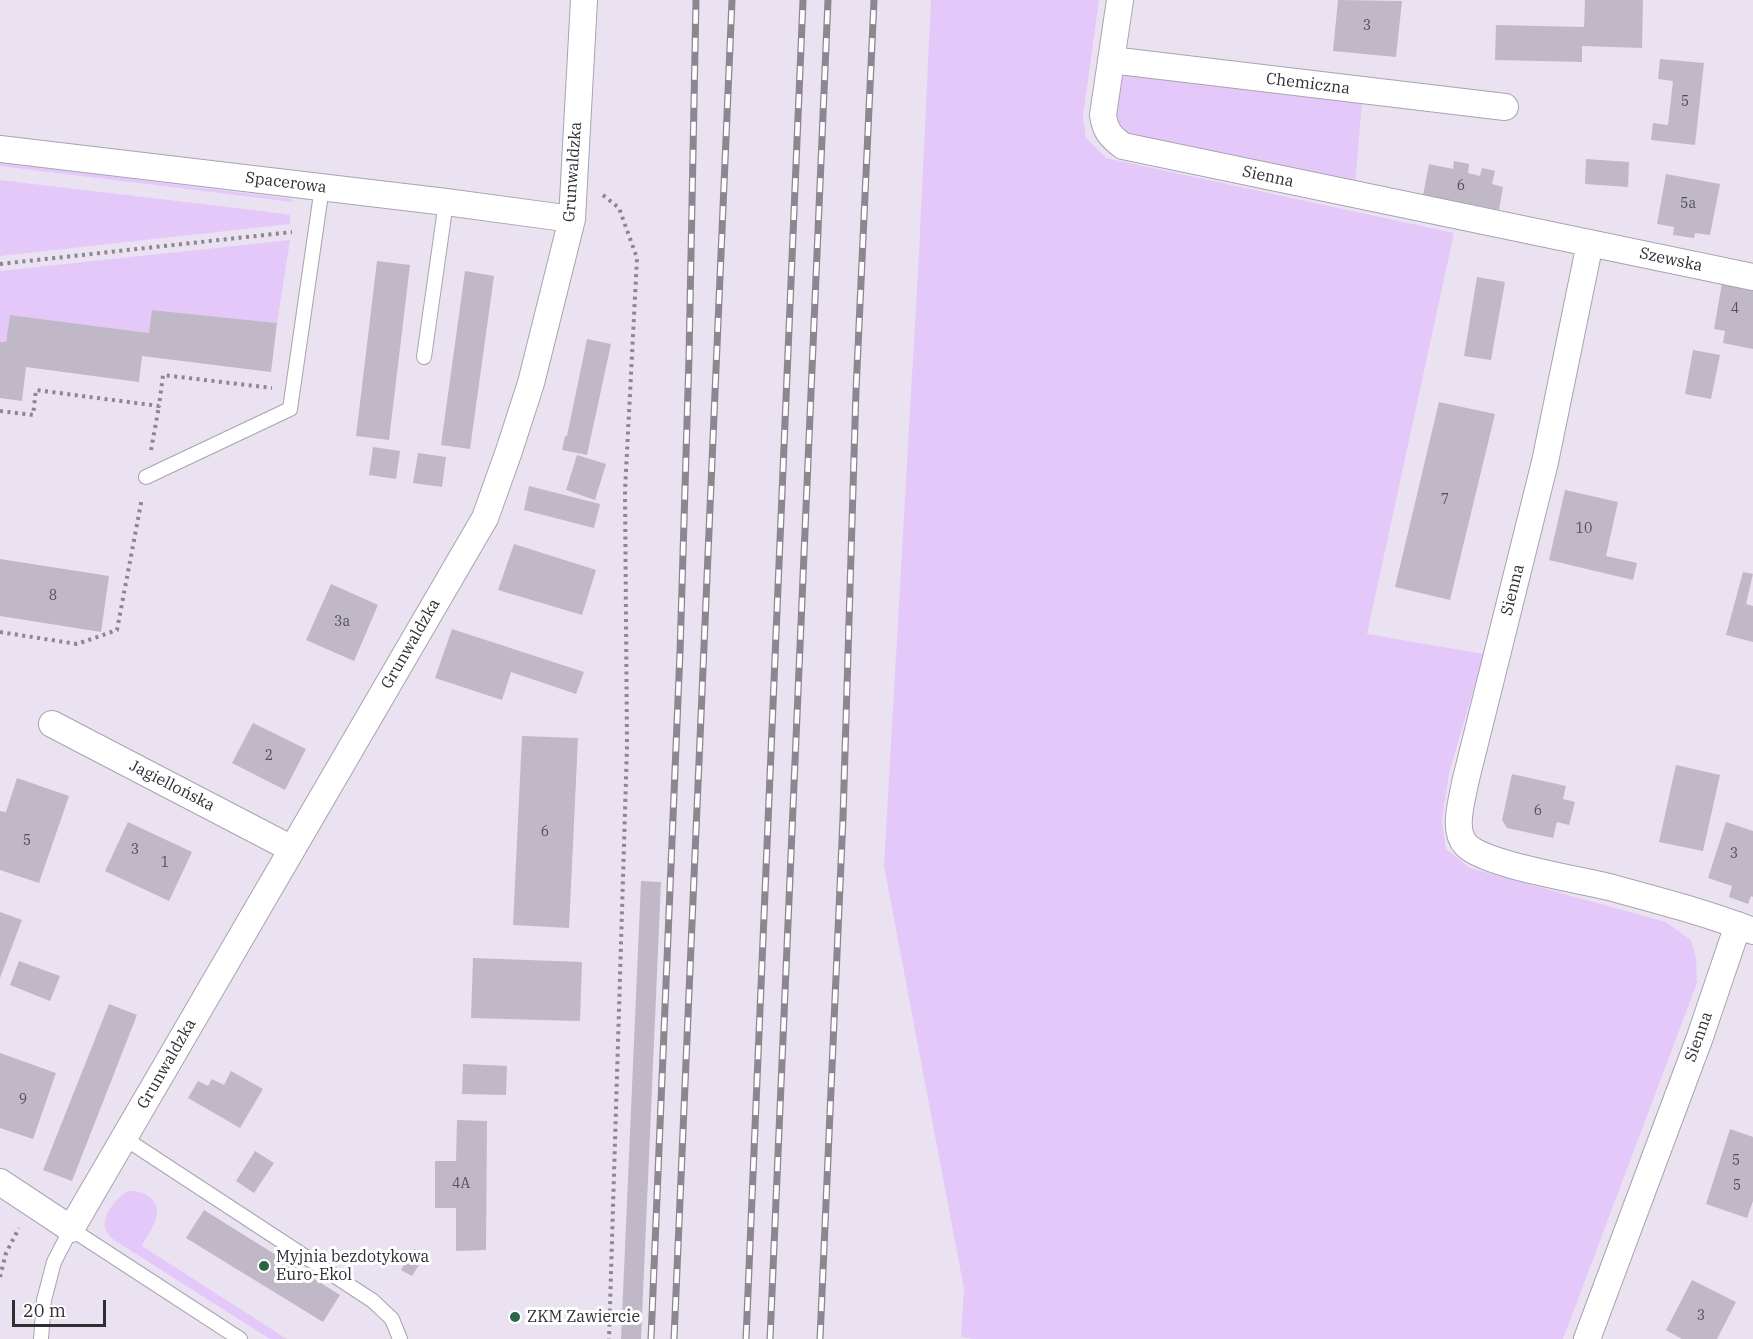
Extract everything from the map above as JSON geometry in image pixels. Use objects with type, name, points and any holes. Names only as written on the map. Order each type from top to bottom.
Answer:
[{"type":"street","name":"Grunwaldzka","points":[[71,1228],[484,518],[510,451],[531,383],[572,219],[584,0]]},
{"type":"street","name":"Sienna","points":[[1120,0],[1103,116],[1105,128],[1112,138],[1123,146],[1590,243],[1545,462],[1465,783],[1459,821],[1460,833],[1464,844],[1486,858],[1608,887],[1745,928],[1700,1037],[1587,1339]]},
{"type":"street","name":"Chemiczna","points":[[1111,60],[1504,107]]},
{"type":"street","name":"Spacerowa","points":[[0,149],[572,219]]},
{"type":"street","name":"Szewska","points":[[1590,243],[1753,277]]},
{"type":"street","name":"Jagiellońska","points":[[52,724],[292,849]]},
{"type":"street","points":[[0,1182],[71,1228]]},
{"type":"lane","points":[[146,477],[290,409],[322,187]]},
{"type":"lane","points":[[424,357],[446,202]]},
{"type":"lane","points":[[124,1138],[373,1301],[392,1319],[400,1339]]},
{"type":"lane","points":[[41,1339],[44,1300],[54,1262],[71,1228],[240,1339]]},
{"type":"path","points":[[574,172],[619,208],[637,258],[625,491],[627,746],[609,1339]]},
{"type":"path","points":[[0,264],[299,231]]},
{"type":"path","points":[[0,632],[77,644],[117,630],[163,375],[277,388]]},
{"type":"path","points":[[0,411],[33,415],[36,390],[159,406]]},
{"type":"path","points":[[0,1277],[6,1253],[33,1204]]},
{"type":"shaded area","points":[[931,0],[1099,0],[1083,116],[1086,138],[1106,158],[1454,233],[1367,634],[1484,654],[1449,773],[1442,820],[1446,849],[1470,868],[1666,922],[1691,940],[1696,958],[1697,983],[1563,1339],[974,1339],[961,1337],[964,1289],[884,866]]},
{"type":"shaded area","points":[[1118,74],[1362,102],[1355,184],[1131,135],[1118,120],[1113,107]]},
{"type":"shaded area","points":[[0,162],[291,199],[293,202],[0,166]]},
{"type":"shaded area","points":[[0,180],[290,215],[290,224],[0,256]]},
{"type":"shaded area","points":[[290,240],[277,323],[153,310],[149,333],[10,315],[6,342],[0,342],[0,271]]},
{"type":"shaded area","points":[[128,1191],[141,1192],[148,1196],[157,1209],[155,1222],[142,1246],[287,1339],[270,1339],[114,1240],[106,1230],[106,1217],[116,1201]]},
{"type":"building","points":[[1338,0],[1402,1],[1396,57],[1333,51]]},
{"type":"building","points":[[1585,0],[1643,0],[1642,48],[1582,46],[1582,62],[1495,60],[1496,25],[1584,27]]},
{"type":"building","points":[[1660,59],[1704,63],[1695,145],[1651,140],[1653,123],[1668,125],[1673,81],[1658,79]]},
{"type":"building","points":[[1586,159],[1629,162],[1628,187],[1585,184]]},
{"type":"building","points":[[1454,161],[1469,164],[1468,173],[1480,176],[1482,168],[1495,171],[1492,184],[1503,187],[1499,210],[1423,195],[1429,164],[1453,169]]},
{"type":"building","points":[[1666,174],[1720,184],[1710,235],[1695,233],[1694,238],[1673,235],[1674,227],[1657,224]]},
{"type":"building","points":[[377,261],[410,265],[389,440],[356,436]]},
{"type":"building","points":[[465,271],[494,276],[470,449],[441,445]]},
{"type":"building","points":[[1477,277],[1505,282],[1491,360],[1464,356]]},
{"type":"building","points":[[1722,283],[1753,289],[1753,349],[1723,343],[1725,331],[1714,329]]},
{"type":"building","points":[[152,310],[277,323],[271,372],[142,356],[139,382],[26,367],[22,401],[0,398],[0,342],[6,342],[10,315],[149,333]]},
{"type":"building","points":[[587,339],[611,344],[587,455],[562,450],[565,436],[567,436]]},
{"type":"building","points":[[1693,350],[1720,355],[1711,399],[1685,394]]},
{"type":"building","points":[[1439,402],[1495,414],[1450,600],[1395,587]]},
{"type":"building","points":[[373,447],[400,451],[396,479],[369,475]]},
{"type":"building","points":[[418,453],[446,457],[442,487],[413,483]]},
{"type":"building","points":[[577,455],[606,464],[595,500],[566,490]]},
{"type":"building","points":[[529,486],[600,504],[594,528],[524,510]]},
{"type":"building","points":[[1565,490],[1618,502],[1606,556],[1637,563],[1633,580],[1549,560]]},
{"type":"building","points":[[514,544],[596,570],[582,615],[498,590]]},
{"type":"building","points":[[0,559],[109,576],[101,632],[0,616]]},
{"type":"building","points":[[1743,572],[1753,574],[1746,604],[1753,606],[1753,642],[1726,635]]},
{"type":"building","points":[[331,584],[378,605],[354,661],[306,640]]},
{"type":"building","points":[[452,629],[584,672],[576,694],[511,672],[502,700],[435,678]]},
{"type":"building","points":[[253,723],[306,749],[285,790],[232,763]]},
{"type":"building","points":[[522,736],[578,738],[569,928],[513,925]]},
{"type":"building","points":[[1676,765],[1720,775],[1703,851],[1659,842]]},
{"type":"building","points":[[1512,774],[1566,786],[1563,799],[1575,802],[1569,825],[1557,822],[1553,838],[1507,828],[1502,820]]},
{"type":"building","points":[[17,778],[69,796],[39,883],[0,870],[0,811],[6,812]]},
{"type":"building","points":[[128,822],[192,852],[169,901],[105,871]]},
{"type":"building","points":[[1726,822],[1753,831],[1753,897],[1751,896],[1748,904],[1729,897],[1732,886],[1708,878]]},
{"type":"building","points":[[641,881],[661,882],[641,1339],[621,1339]]},
{"type":"building","points":[[0,912],[22,920],[0,978]]},
{"type":"building","points":[[473,958],[582,962],[580,1021],[471,1018]]},
{"type":"building","points":[[19,961],[60,976],[50,1001],[10,985]]},
{"type":"building","points":[[109,1004],[137,1015],[72,1181],[43,1170]]},
{"type":"building","points":[[0,1053],[56,1073],[33,1139],[0,1128]]},
{"type":"building","points":[[463,1064],[507,1066],[506,1095],[462,1094]]},
{"type":"building","points":[[231,1071],[263,1089],[240,1128],[188,1098],[198,1081],[208,1086],[212,1079],[224,1085]]},
{"type":"building","points":[[457,1120],[487,1121],[486,1250],[456,1251],[456,1208],[435,1208],[435,1161],[456,1161]]},
{"type":"building","points":[[1730,1129],[1753,1137],[1753,1201],[1747,1218],[1706,1204]]},
{"type":"building","points":[[255,1151],[274,1163],[254,1193],[236,1181]]},
{"type":"building","name":"Myjnia bezdotykowa Euro-Ekol","points":[[204,1210],[340,1295],[323,1322],[186,1238]]},
{"type":"building","points":[[414,1249],[425,1255],[412,1276],[401,1270]]},
{"type":"building","points":[[1692,1280],[1736,1302],[1717,1339],[1682,1339],[1666,1330]]},
{"type":"railway","points":[[651,1339],[680,652],[696,0]]},
{"type":"railway","points":[[674,1339],[732,0]]},
{"type":"railway","points":[[746,1339],[803,0]]},
{"type":"railway","points":[[770,1339],[828,0]]},
{"type":"railway","points":[[820,1339],[843,818],[856,391],[874,0]]},
{"type":"place","name":"Myjnia bezdotykowa Euro-Ekol","points":[[264,1266]]},
{"type":"place","name":"ZKM Zawiercie","points":[[515,1317]]}]
